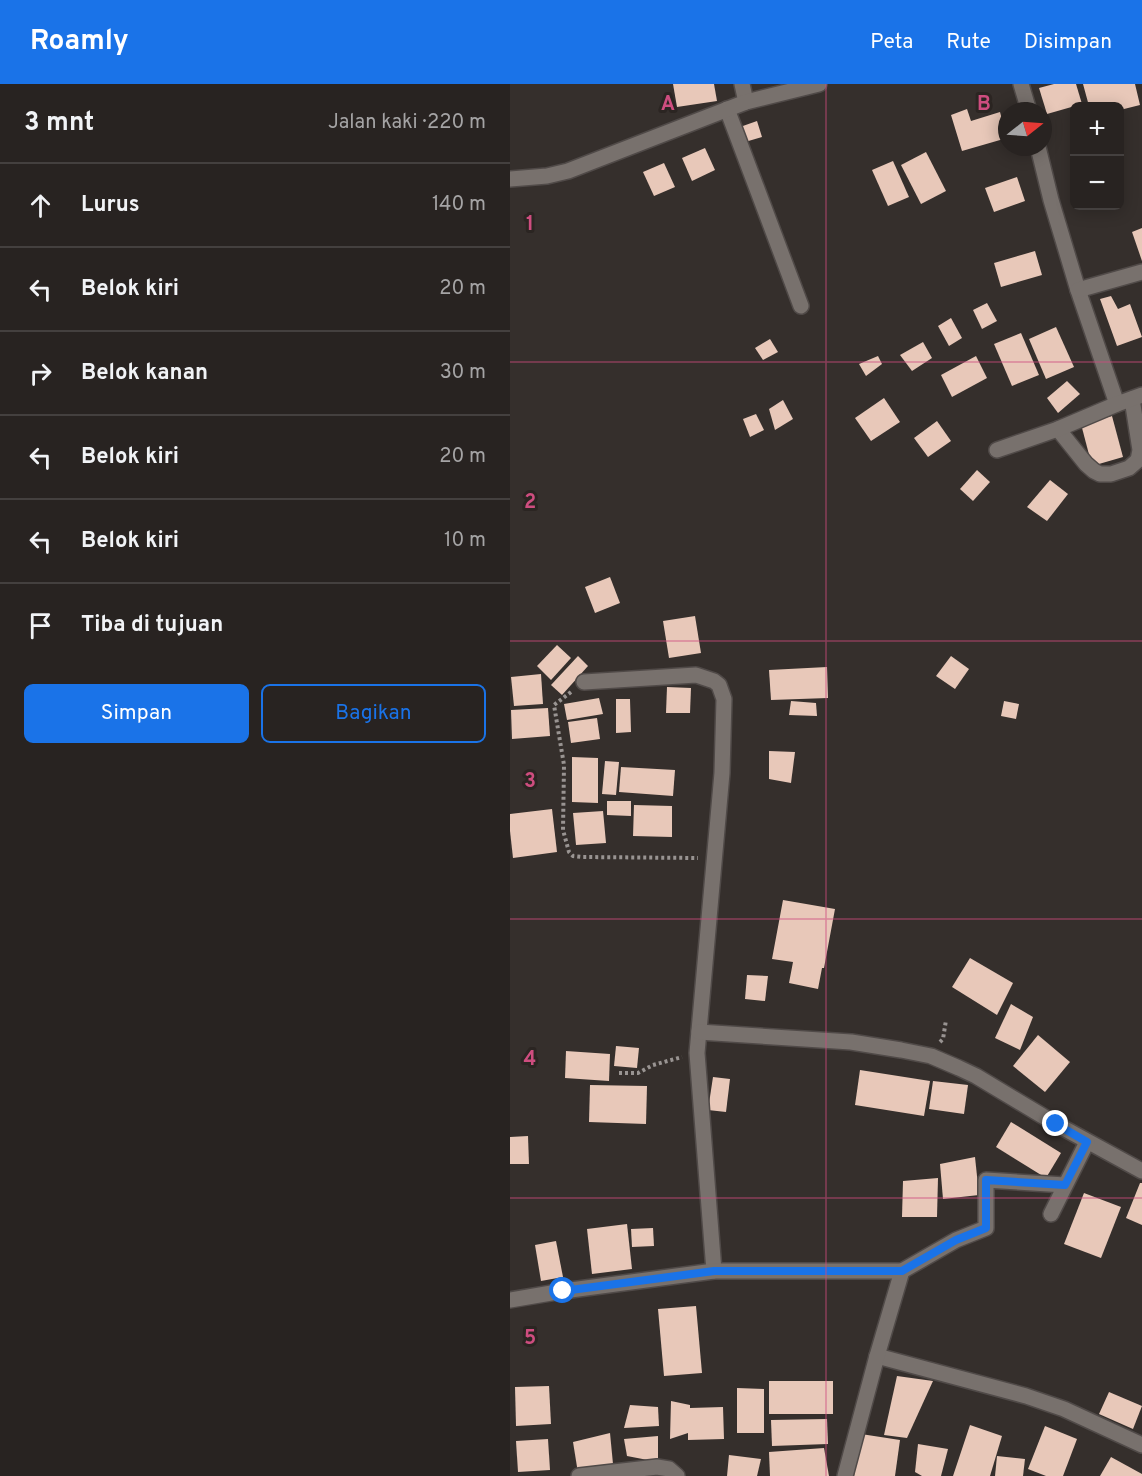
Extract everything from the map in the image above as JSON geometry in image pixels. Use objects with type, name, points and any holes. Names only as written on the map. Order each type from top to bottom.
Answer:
[{"type":"street","points":[[742,84],[746,102]]},
{"type":"street","points":[[510,179],[547,176],[568,171],[746,102],[819,84]]},
{"type":"street","points":[[1021,84],[1026,102]]},
{"type":"street","points":[[727,109],[801,306]]},
{"type":"street","points":[[1040,156],[1078,290],[1130,399],[1140,450],[1138,460],[1129,468],[1111,474],[1100,474],[1086,464],[1058,429]]},
{"type":"street","points":[[1078,290],[1142,272]]},
{"type":"street","points":[[997,450],[1058,429],[1130,399]]},
{"type":"street","points":[[584,682],[696,675],[719,685],[724,699],[722,773],[697,1053],[714,1271]]},
{"type":"street","points":[[699,1032],[851,1042],[931,1056],[976,1076],[1087,1142],[1142,1171]]},
{"type":"street","points":[[1051,1214],[1087,1142]]},
{"type":"street","points":[[510,1300],[714,1271],[902,1271],[956,1240],[986,1228],[986,1180],[1065,1185]]},
{"type":"street","points":[[845,1476],[902,1271]]},
{"type":"street","points":[[877,1356],[1026,1396],[1064,1409],[1142,1445]]},
{"type":"street","points":[[579,1476],[657,1467],[669,1468],[677,1476]]},
{"type":"path","points":[[584,682],[554,705],[564,765],[563,830],[569,852],[573,856],[582,857],[714,858]]},
{"type":"path","points":[[619,1073],[638,1073],[653,1065],[697,1053]]},
{"type":"building","points":[[673,84],[714,84],[717,101],[677,107]]},
{"type":"building","points":[[1054,84],[1076,84],[1081,102],[1070,102],[1070,107],[1052,113],[1052,102],[1043,102],[1039,88]]},
{"type":"building","points":[[1083,84],[1135,84],[1140,105],[1124,109],[1124,102],[1088,102]]},
{"type":"building","points":[[967,109],[971,121],[998,113],[998,141],[962,151],[951,115]]},
{"type":"building","points":[[757,121],[762,137],[745,142],[740,127]]},
{"type":"building","points":[[705,148],[715,170],[692,181],[682,158]]},
{"type":"building","points":[[926,152],[946,191],[921,204],[901,165]]},
{"type":"building","points":[[893,161],[909,197],[888,206],[872,170]]},
{"type":"building","points":[[664,163],[675,187],[654,196],[643,172]]},
{"type":"building","points":[[1017,177],[1025,201],[994,212],[985,188]]},
{"type":"building","points":[[1142,228],[1142,261],[1132,232]]},
{"type":"building","points":[[1035,251],[1042,275],[1001,287],[994,263]]},
{"type":"building","points":[[1111,296],[1118,309],[1130,304],[1142,337],[1117,346],[1100,299]]},
{"type":"building","points":[[987,303],[997,321],[982,329],[973,310]]},
{"type":"building","points":[[951,318],[962,338],[949,346],[938,326]]},
{"type":"building","points":[[1056,327],[1074,367],[1046,379],[1029,339]]},
{"type":"building","points":[[1021,333],[1039,375],[1012,386],[994,344]]},
{"type":"building","points":[[770,339],[778,352],[763,360],[755,348]]},
{"type":"building","points":[[923,342],[932,358],[912,371],[900,355]]},
{"type":"building","points":[[878,356],[882,364],[866,376],[859,364]]},
{"type":"building","points":[[976,356],[987,378],[952,397],[941,375]]},
{"type":"building","points":[[1067,381],[1080,394],[1058,413],[1047,398]]},
{"type":"building","points":[[884,398],[900,422],[871,441],[855,418]]},
{"type":"building","points":[[783,400],[793,419],[775,430],[769,409]]},
{"type":"building","points":[[756,414],[764,430],[750,437],[743,419]]},
{"type":"building","points":[[1112,416],[1123,457],[1092,466],[1081,424]]},
{"type":"building","points":[[937,421],[951,441],[928,457],[914,438]]},
{"type":"building","points":[[977,470],[990,482],[973,501],[960,489]]},
{"type":"building","points":[[1050,480],[1068,494],[1047,521],[1027,507]]},
{"type":"building","points":[[610,577],[620,603],[595,613],[585,587]]},
{"type":"building","points":[[695,616],[701,653],[669,658],[663,621]]},
{"type":"building","points":[[557,645],[571,658],[551,680],[537,666]]},
{"type":"building","points":[[578,656],[588,666],[562,695],[551,685]]},
{"type":"building","points":[[951,656],[969,669],[955,689],[936,676]]},
{"type":"building","points":[[827,667],[828,698],[771,700],[769,670]]},
{"type":"building","points":[[541,674],[543,704],[514,706],[511,677]]},
{"type":"building","points":[[667,687],[691,688],[690,713],[666,713]]},
{"type":"building","points":[[599,698],[603,714],[567,720],[564,704]]},
{"type":"building","points":[[616,699],[630,699],[631,732],[616,733]]},
{"type":"building","points":[[791,701],[816,703],[817,716],[789,715]]},
{"type":"building","points":[[1004,701],[1019,704],[1016,719],[1001,716]]},
{"type":"building","points":[[548,708],[550,736],[512,739],[511,710]]},
{"type":"building","points":[[597,718],[600,739],[571,743],[568,722]]},
{"type":"building","points":[[769,751],[795,752],[791,783],[769,779]]},
{"type":"building","points":[[572,757],[598,758],[598,803],[572,802]]},
{"type":"building","points":[[605,761],[619,762],[616,795],[602,794]]},
{"type":"building","points":[[621,767],[675,770],[673,796],[619,792]]},
{"type":"building","points":[[607,801],[631,801],[631,816],[607,815]]},
{"type":"building","points":[[634,805],[672,806],[672,837],[633,836]]},
{"type":"building","points":[[552,809],[557,852],[513,858],[510,814]]},
{"type":"building","points":[[603,811],[606,843],[576,845],[573,813]]},
{"type":"building","points":[[783,900],[835,909],[818,989],[789,983],[793,962],[772,959]]},
{"type":"building","points":[[970,958],[1013,983],[997,1015],[952,987]]},
{"type":"building","points":[[747,975],[768,976],[765,1001],[745,999]]},
{"type":"building","points":[[1011,1004],[1033,1017],[1020,1050],[995,1038]]},
{"type":"building","points":[[1038,1035],[1070,1062],[1045,1092],[1013,1066]]},
{"type":"building","points":[[616,1046],[639,1048],[637,1068],[614,1066]]},
{"type":"building","points":[[566,1051],[610,1054],[609,1081],[565,1078]]},
{"type":"building","points":[[860,1070],[930,1081],[924,1116],[855,1105]]},
{"type":"building","points":[[713,1077],[730,1079],[726,1112],[708,1110]]},
{"type":"building","points":[[933,1081],[968,1085],[964,1114],[929,1109]]},
{"type":"building","points":[[590,1085],[647,1086],[646,1124],[589,1122]]},
{"type":"building","points":[[1011,1122],[1061,1153],[1046,1178],[996,1147]]},
{"type":"building","points":[[528,1136],[529,1164],[510,1164],[510,1137]]},
{"type":"building","points":[[975,1157],[979,1195],[943,1199],[940,1164]]},
{"type":"building","points":[[938,1178],[937,1217],[902,1217],[903,1181]]},
{"type":"building","points":[[1140,1183],[1142,1183],[1142,1225],[1126,1218]]},
{"type":"building","points":[[1084,1193],[1121,1207],[1101,1258],[1064,1244]]},
{"type":"building","points":[[627,1224],[632,1269],[592,1274],[587,1229]]},
{"type":"building","points":[[653,1228],[654,1246],[632,1247],[631,1229]]},
{"type":"building","points":[[556,1241],[563,1277],[541,1281],[535,1245]]},
{"type":"building","points":[[696,1306],[702,1373],[664,1376],[658,1309]]},
{"type":"building","points":[[897,1376],[933,1381],[907,1438],[884,1435]]},
{"type":"building","points":[[769,1381],[833,1381],[833,1414],[769,1414]]},
{"type":"building","points":[[549,1386],[551,1424],[516,1426],[515,1387]]},
{"type":"building","points":[[737,1388],[764,1389],[764,1433],[737,1433]]},
{"type":"building","points":[[1109,1392],[1142,1406],[1133,1429],[1099,1414]]},
{"type":"building","points":[[671,1401],[690,1405],[690,1408],[723,1407],[724,1439],[688,1440],[688,1433],[670,1439]]},
{"type":"building","points":[[630,1405],[658,1407],[659,1426],[624,1428]]},
{"type":"building","points":[[827,1419],[828,1444],[772,1446],[771,1420]]},
{"type":"building","points":[[970,1425],[1002,1436],[990,1476],[953,1476]]},
{"type":"building","points":[[1045,1426],[1077,1439],[1063,1476],[1046,1476],[1028,1469]]},
{"type":"building","points":[[610,1433],[613,1464],[578,1473],[573,1442]]},
{"type":"building","points":[[861,1434],[900,1440],[895,1476],[854,1476]]},
{"type":"building","points":[[658,1436],[658,1462],[627,1456],[624,1439]]},
{"type":"building","points":[[548,1439],[550,1470],[518,1472],[516,1441]]},
{"type":"building","points":[[918,1444],[948,1449],[941,1476],[922,1476],[915,1472]]},
{"type":"building","points":[[824,1448],[829,1476],[770,1476],[769,1452]]},
{"type":"building","points":[[729,1455],[761,1459],[757,1476],[727,1476]]},
{"type":"building","points":[[997,1456],[1025,1459],[1023,1476],[995,1476]]},
{"type":"building","points":[[1111,1457],[1142,1474],[1142,1476],[1100,1476]]},
{"type":"route","points":[[563,1291],[714,1271],[902,1271],[956,1240],[986,1228],[986,1180],[1065,1185],[1087,1142],[1056,1124]]}]
